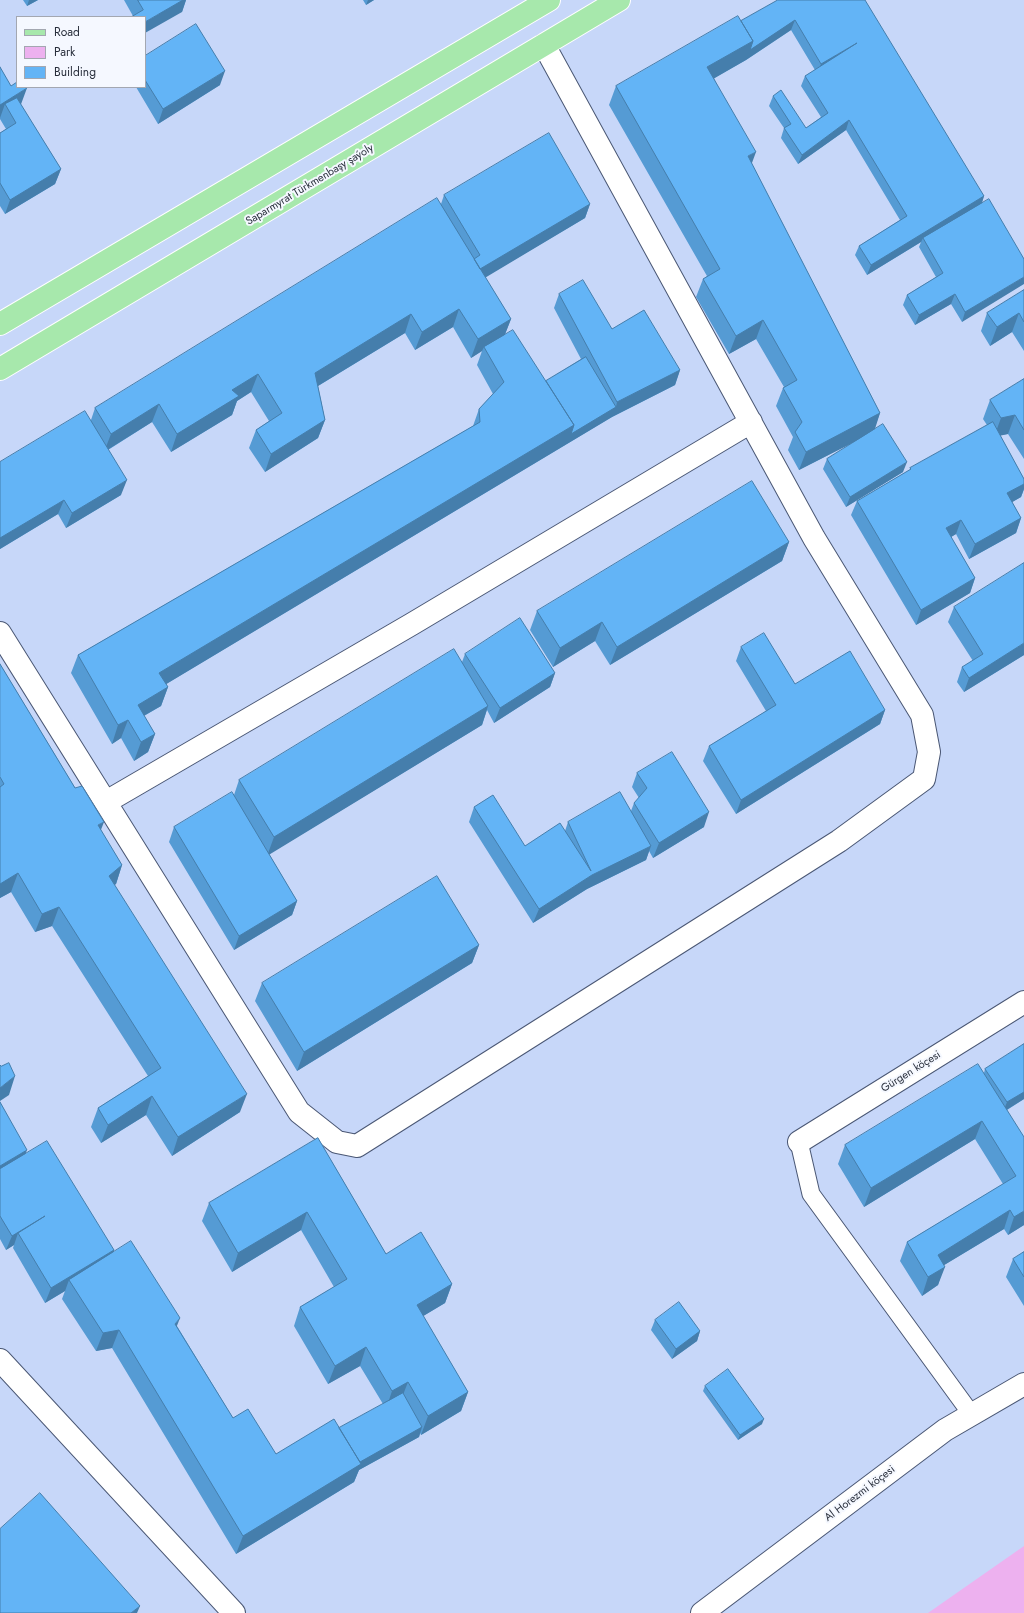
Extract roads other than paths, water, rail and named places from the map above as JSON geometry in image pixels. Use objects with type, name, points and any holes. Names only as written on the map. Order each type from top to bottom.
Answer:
[{"type":"main road","points":[[0,324],[549,0]]},
{"type":"main road","name":"Saparmyrat Türkmenbaşy şaýoly","points":[[0,369],[619,0]]},
{"type":"street","points":[[0,633],[299,1112],[338,1142],[357,1146],[839,841],[924,779],[929,752],[922,715],[814,538],[544,45]]},
{"type":"street","points":[[106,802],[412,624],[751,422]]},
{"type":"street","name":"Gürgen köçesi","points":[[799,1142],[1024,1002]]},
{"type":"street","points":[[0,1360],[234,1613]]},
{"type":"street","name":"Al Horezmi köçesi","points":[[702,1613],[945,1430],[1024,1384]]},
{"type":"lane","points":[[799,1142],[811,1194],[972,1415]]}]
